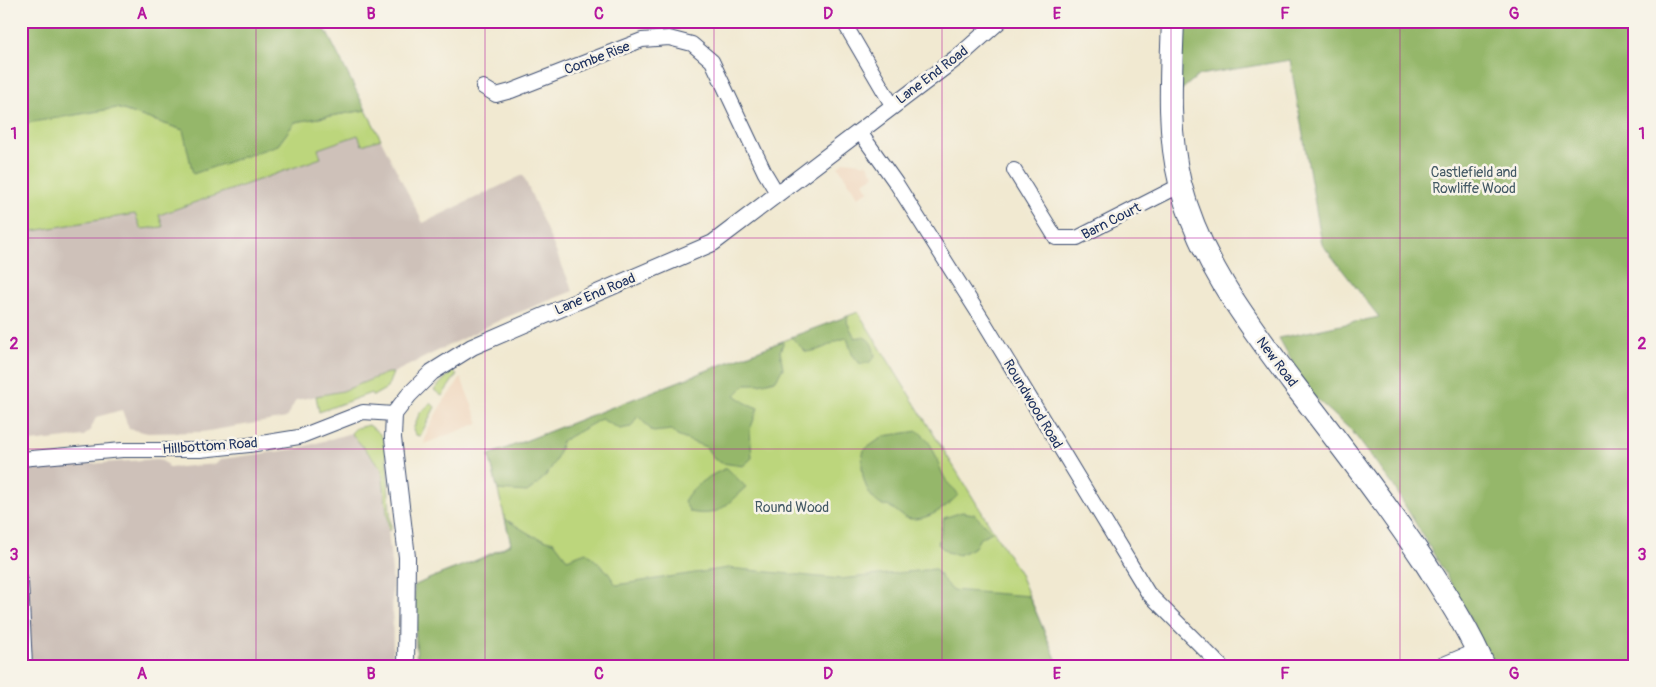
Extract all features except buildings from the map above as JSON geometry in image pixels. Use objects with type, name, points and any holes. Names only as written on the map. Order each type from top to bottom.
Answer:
[{"type":"highway","name":"New Road","points":[[1173,21],[1172,121],[1175,160],[1181,185],[1207,256],[1237,308],[1411,542],[1446,595],[1480,658]]},
{"type":"street","points":[[843,21],[892,105]]},
{"type":"street","name":"Lane End Road","points":[[394,414],[432,372],[472,347],[713,243],[892,105],[963,53],[999,21]]},
{"type":"street","name":"Combe Rise","points":[[483,87],[496,95],[511,91],[642,40],[669,38],[692,44],[712,61],[765,173],[778,193]]},
{"type":"street","name":"Roundwood Road","points":[[858,131],[896,183],[984,322],[1148,593],[1221,666]]},
{"type":"street","name":"Barn Court","points":[[1014,170],[1056,238],[1077,238],[1181,185]]},
{"type":"street","name":"Hillbottom Road","points":[[21,459],[122,450],[200,450],[249,445],[299,437],[363,412],[394,414]]},
{"type":"street","points":[[394,414],[393,438],[407,557],[406,666]]},
{"type":"street","points":[[21,582],[25,666]]},
{"type":"street","points":[[1439,666],[1480,658]]},
{"type":"shaded area","points":[[321,21],[423,223],[523,175],[573,291],[502,319],[393,373],[387,373],[343,391],[296,400],[286,418],[202,432],[148,433],[129,429],[122,410],[96,417],[90,431],[84,436],[21,443],[21,233],[68,225],[48,115]]},
{"type":"shaded area","points":[[845,161],[867,164],[875,175],[863,182],[869,191],[858,197],[838,166]]},
{"type":"shaded area","points":[[461,378],[479,423],[424,444],[428,429],[441,405]]},
{"type":"shaded area","points":[[351,433],[382,469],[392,572],[393,666],[21,666],[21,469],[158,459],[167,464],[168,468],[216,464],[221,459],[296,449]]},
{"type":"green space","points":[[21,21],[49,119],[117,108],[183,130],[278,145],[295,122],[366,110],[381,139],[362,145],[358,135],[318,149],[321,158],[159,215],[163,227],[141,229],[135,214],[21,233]]},
{"type":"green space","points":[[21,21],[321,21],[366,110],[295,122],[278,145],[193,174],[183,130],[117,108],[21,124]]},
{"type":"green space","name":"Castlefield and Rowliffe Wood","points":[[1179,21],[1635,21],[1635,666],[1493,666],[1462,602],[1393,485],[1352,431],[1309,392],[1279,338],[1379,317],[1322,244],[1290,60],[1199,75],[1180,91]]},
{"type":"green space","name":"Round Wood","points":[[858,312],[1019,572],[1059,666],[417,666],[414,586],[499,550],[511,543],[489,455]]},
{"type":"green space","points":[[848,316],[847,322],[855,338],[864,337],[870,341],[875,356],[869,363],[860,364],[852,354],[847,338],[818,350],[806,352],[791,337]]},
{"type":"green space","points":[[783,341],[780,351],[783,368],[776,380],[759,384],[746,384],[735,395],[746,403],[758,408],[750,430],[752,458],[743,466],[722,463],[714,459],[706,447],[677,436],[672,430],[653,432],[638,416],[631,427],[620,429],[601,419],[562,441],[550,470],[540,482],[527,492],[498,490],[489,455]]},
{"type":"green space","points":[[452,371],[457,374],[442,396],[434,390]]},
{"type":"green space","points":[[387,373],[393,373],[387,388],[373,396],[371,393],[319,412],[316,396],[343,391]]},
{"type":"green space","points":[[431,403],[435,407],[420,436],[416,435],[413,430],[419,414]]},
{"type":"green space","points":[[369,425],[380,434],[386,444],[391,529],[389,531],[382,469],[351,433],[356,428]]},
{"type":"green space","points":[[918,431],[930,444],[944,476],[958,495],[944,508],[933,514],[911,519],[892,508],[881,505],[875,500],[866,487],[862,464],[864,450],[884,436]]},
{"type":"green space","points":[[727,468],[746,487],[727,504],[715,511],[708,513],[690,512],[684,501],[692,490],[702,481]]},
{"type":"green space","points":[[962,512],[974,514],[992,532],[980,538],[975,547],[959,555],[947,552],[938,544],[944,518]]},
{"type":"green space","points":[[505,519],[533,536],[554,542],[567,559],[586,552],[607,571],[616,585],[728,568],[840,579],[935,569],[951,590],[1029,596],[1059,666],[417,666],[414,586],[511,544]]}]
